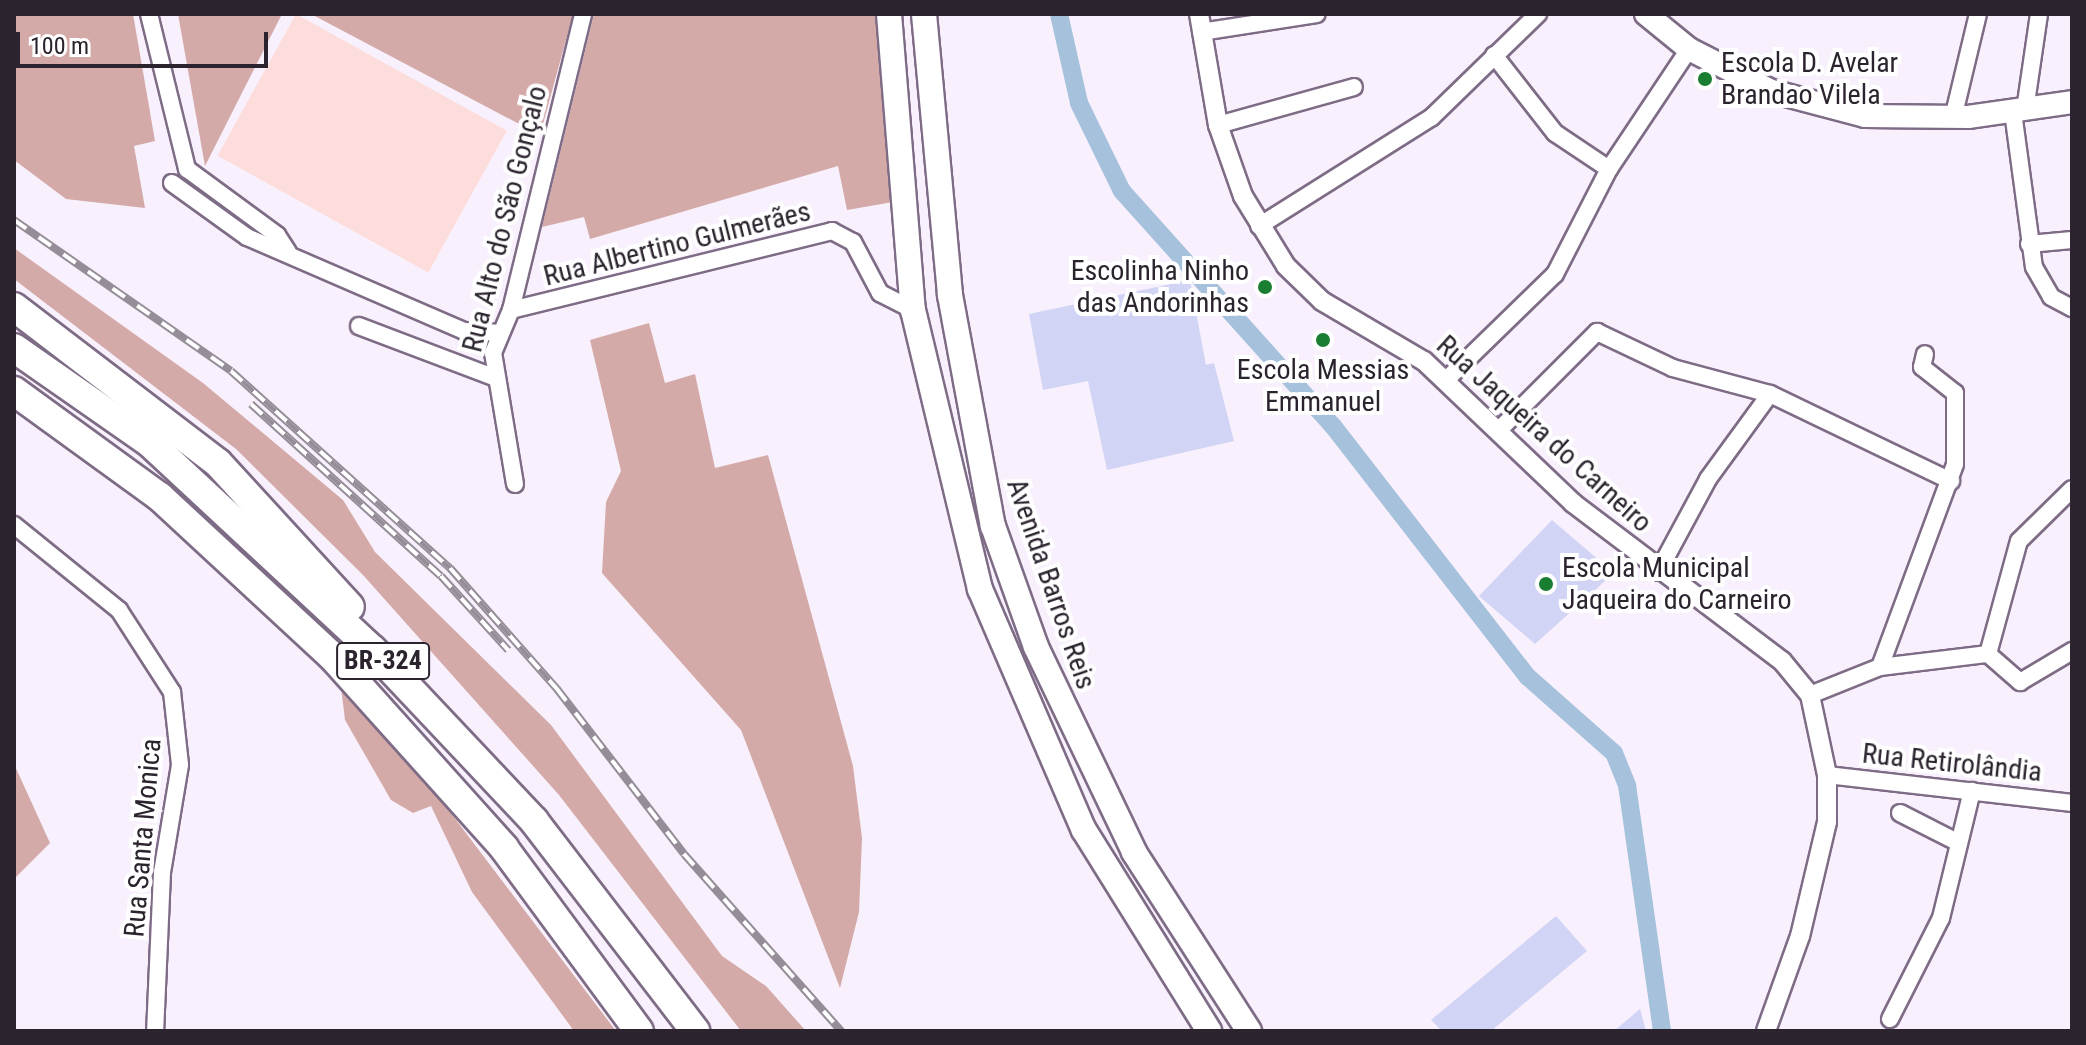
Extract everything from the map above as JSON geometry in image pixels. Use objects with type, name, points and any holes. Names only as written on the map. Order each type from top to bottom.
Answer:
[{"type":"highway","points":[[14,307],[264,506],[356,614],[373,650]]},
{"type":"highway","name":"BR-324","points":[[14,348],[150,443],[373,650],[534,821],[695,1031]]},
{"type":"highway","name":"BR-324","points":[[14,391],[160,497],[332,656],[504,848],[639,1031]]},
{"type":"main road","points":[[889,14],[913,310],[951,492],[1005,661],[1084,830],[1209,1031]]},
{"type":"main road","name":"Avenida Barros Reis","points":[[924,14],[950,295],[993,526],[1042,661],[1127,839],[1249,1031]]},
{"type":"main road","points":[[1646,14],[1689,49],[1814,104],[1865,116],[1953,118],[2072,102]]},
{"type":"street","points":[[149,14],[187,169],[277,235],[288,252]]},
{"type":"street","name":"Rua Alto do São Gonçalo","points":[[515,484],[493,377],[497,333],[511,310],[583,14]]},
{"type":"street","points":[[1200,23],[1317,14]]},
{"type":"street","points":[[1953,118],[1978,14]]},
{"type":"street","points":[[2039,14],[2019,111],[2029,244],[2040,284],[2072,308]]},
{"type":"street","points":[[1259,226],[1432,117],[1528,17]]},
{"type":"street","name":"Rua Jaqueira do Carneiro","points":[[1200,23],[1218,125],[1259,226],[1322,301],[1446,380],[1536,470],[1658,572],[1782,661],[1810,695],[1827,775],[1827,822],[1800,936],[1766,1031]]},
{"type":"street","points":[[1446,380],[1555,274],[1609,169],[1689,49]]},
{"type":"street","points":[[1494,55],[1555,133],[1609,169]]},
{"type":"street","points":[[1218,125],[1354,87]]},
{"type":"street","points":[[172,183],[217,220],[464,331],[497,333]]},
{"type":"street","name":"Rua Albertino Gulmerães","points":[[511,310],[832,231],[853,242],[880,293],[913,310]]},
{"type":"street","points":[[2029,244],[2072,240]]},
{"type":"street","points":[[359,326],[493,377]]},
{"type":"street","points":[[1499,430],[1600,332],[1673,368],[1770,394],[1951,481]]},
{"type":"street","points":[[1880,667],[1951,481],[1954,390],[1922,367],[1925,354]]},
{"type":"street","points":[[1658,572],[1708,479],[1770,394]]},
{"type":"street","points":[[1988,654],[2019,541],[2072,489]]},
{"type":"street","name":"Rua Santa Monica","points":[[14,525],[119,610],[172,692],[180,765],[162,873],[155,1031]]},
{"type":"street","points":[[1988,654],[2016,683],[2072,651]]},
{"type":"street","points":[[1810,695],[1880,667],[1988,654]]},
{"type":"street","name":"Rua Retirolândia","points":[[1827,775],[2072,803]]},
{"type":"street","points":[[1890,1019],[1941,918],[1972,791]]},
{"type":"street","points":[[1900,813],[1959,843]]},
{"type":"shaded area","points":[[14,14],[133,14],[155,141],[134,146],[145,208],[66,199],[14,160]]},
{"type":"shaded area","points":[[178,14],[282,14],[205,166]]},
{"type":"shaded area","points":[[296,14],[507,131],[428,273],[217,156]]},
{"type":"shaded area","points":[[311,14],[573,14],[540,135]]},
{"type":"shaded area","points":[[594,14],[878,14],[893,202],[847,210],[838,166],[590,239],[584,217],[542,227]]},
{"type":"shaded area","points":[[14,248],[203,383],[343,500],[375,552],[551,725],[722,956],[766,986],[806,1031],[741,1031],[559,795],[363,575],[236,449],[14,279]]},
{"type":"shaded area","points":[[649,323],[665,383],[695,374],[715,468],[768,455],[853,766],[862,838],[859,912],[840,988],[741,730],[602,573],[606,502],[621,471],[590,340]]},
{"type":"shaded area","points":[[341,687],[447,808],[616,1031],[574,1031],[472,892],[431,806],[413,813],[391,800],[345,720]]},
{"type":"shaded area","points":[[14,764],[50,843],[14,879]]},
{"type":"building","points":[[1190,280],[1206,365],[1214,363],[1234,441],[1107,470],[1088,381],[1043,390],[1029,314]]},
{"type":"building","name":"Escola Municipal Jaqueira do Carneiro","points":[[1552,520],[1614,573],[1535,644],[1479,596]]},
{"type":"building","points":[[1556,916],[1587,951],[1491,1031],[1442,1031],[1431,1020]]},
{"type":"building","points":[[1640,1009],[1646,1031],[1614,1031]]},
{"type":"waterway","points":[[1059,14],[1079,103],[1122,191],[1333,426],[1528,677],[1614,753],[1627,785],[1662,1031]]},
{"type":"railway","points":[[14,220],[231,371],[450,568],[557,689],[684,854],[841,1031]]},
{"type":"railway","points":[[251,404],[441,576],[508,650]]},
{"type":"place","name":"Escola D. Avelar Brandao Vilela","points":[[1705,79]]},
{"type":"place","name":"Escolinha Ninho das Andorinhas","points":[[1265,287]]},
{"type":"place","name":"Escola Messias Emmanuel","points":[[1323,340]]},
{"type":"place","name":"Escola Municipal Jaqueira do Carneiro","points":[[1546,584]]}]
